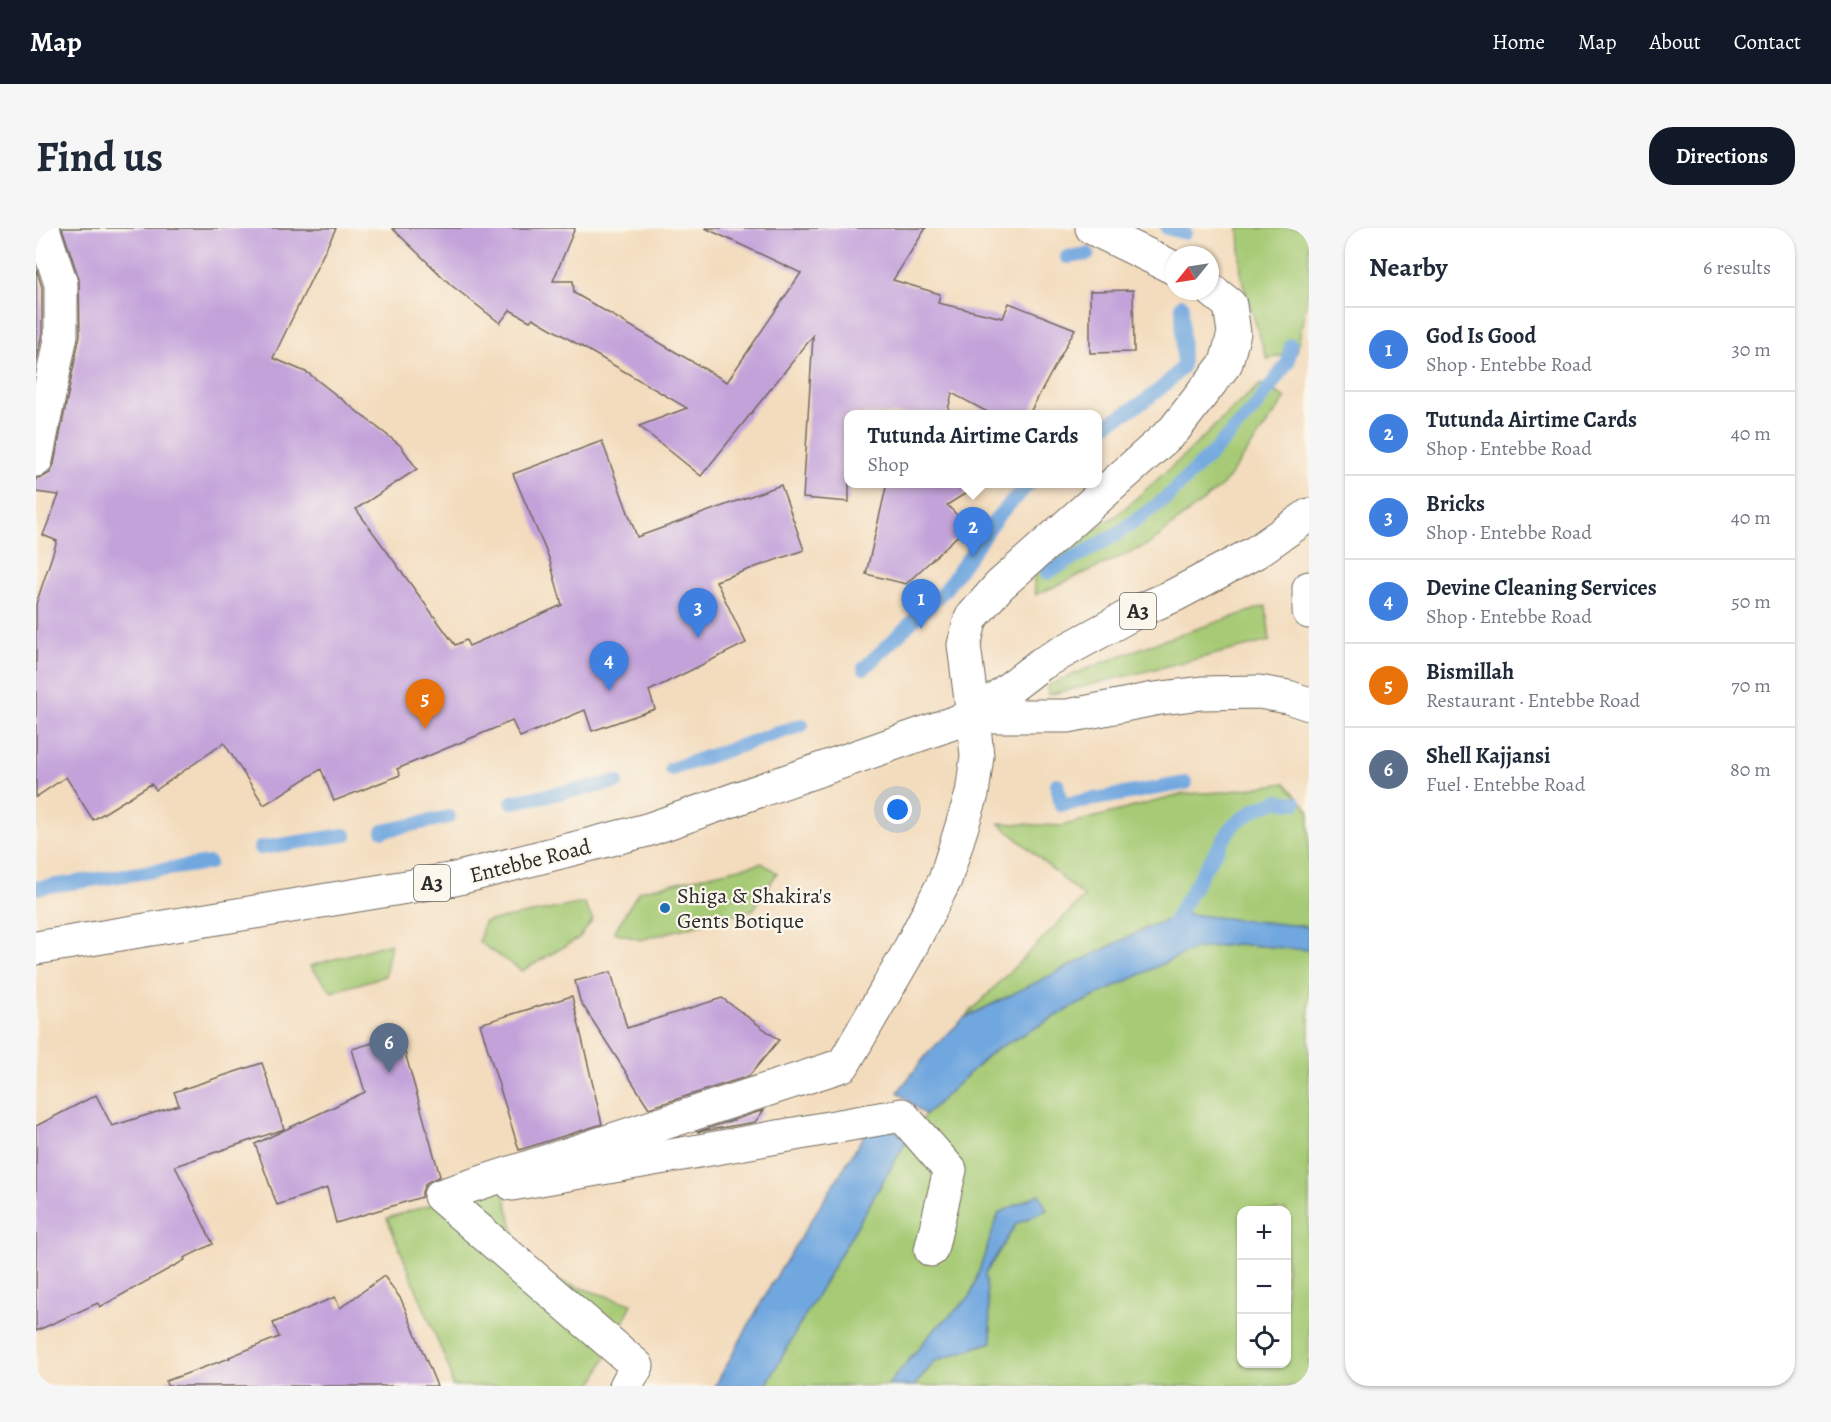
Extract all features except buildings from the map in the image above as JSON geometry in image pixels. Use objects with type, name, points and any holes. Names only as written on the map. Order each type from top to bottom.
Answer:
[{"type":"street","points":[[36,460],[61,334],[61,284],[44,232],[40,228]]},
{"type":"street","points":[[1092,228],[1165,264]]},
{"type":"street","points":[[440,1196],[843,1065],[906,956],[945,880],[972,794],[977,756],[964,645],[971,618],[999,586],[1174,430],[1226,363],[1234,333],[1230,305],[1219,296]]},
{"type":"street","name":"A3","points":[[973,716],[1041,664],[1134,613],[1256,552],[1309,515]]},
{"type":"street","points":[[1309,588],[1309,612]]},
{"type":"street","name":"A3","points":[[973,716],[1068,716],[1154,699],[1202,693],[1259,692],[1288,697],[1309,704]]},
{"type":"street","name":"Entebbe Road","points":[[36,948],[455,879],[646,831],[973,716]]},
{"type":"street","points":[[440,1196],[902,1115],[950,1170],[931,1250]]},
{"type":"street","points":[[440,1196],[637,1366],[626,1386]]},
{"type":"green space","points":[[1239,228],[1309,228],[1309,286],[1297,352],[1267,359],[1241,277]]},
{"type":"green space","points":[[1261,384],[1286,398],[1223,485],[1149,544],[1036,595],[1033,573],[1076,541],[1117,515]]},
{"type":"green space","points":[[1266,606],[1270,641],[1048,695],[1047,686],[1074,674],[1155,643]]},
{"type":"green space","points":[[1285,783],[1309,810],[1309,927],[1186,914],[1153,925],[964,1018],[1084,897],[999,823],[1061,826],[1184,794],[1223,792]]},
{"type":"green space","points":[[762,863],[777,873],[753,910],[640,940],[614,932],[639,891]]},
{"type":"green space","points":[[584,903],[593,920],[579,938],[522,971],[479,942],[484,922]]},
{"type":"green space","points":[[391,943],[385,976],[332,992],[310,966]]},
{"type":"green space","points":[[1237,944],[1309,950],[1309,1386],[914,1386],[935,1361],[992,1342],[985,1274],[1016,1224],[1047,1210],[999,1213],[970,1297],[933,1331],[887,1386],[766,1386],[907,1140],[925,1115],[993,1051],[1073,1007],[1193,949]]},
{"type":"green space","points":[[502,1183],[523,1270],[632,1304],[592,1386],[452,1386],[450,1371],[387,1218]]},
{"type":"water","points":[[1186,914],[1309,927],[1309,950],[1237,944],[1193,949],[1073,1007],[993,1051],[925,1115],[898,1092],[928,1053],[964,1018],[1153,925]]},
{"type":"water","points":[[876,1116],[907,1140],[766,1386],[715,1386],[771,1285]]},
{"type":"water","points":[[1039,1194],[1047,1210],[1016,1224],[985,1274],[992,1342],[935,1361],[914,1386],[887,1386],[933,1331],[970,1297],[999,1213]]},
{"type":"waterway","points":[[1167,228],[1185,233]]},
{"type":"waterway","points":[[1067,257],[1088,254]]},
{"type":"waterway","points":[[1102,427],[1154,394],[1183,366],[1182,305]]},
{"type":"waterway","points":[[1047,573],[1114,536],[1165,499],[1254,409],[1288,362],[1291,345]]},
{"type":"waterway","points":[[864,668],[945,590],[998,516],[1025,488]]},
{"type":"waterway","points":[[671,769],[802,725]]},
{"type":"waterway","points":[[512,802],[617,782]]},
{"type":"waterway","points":[[1057,784],[1061,805],[1186,783]]},
{"type":"waterway","points":[[1168,932],[1233,825],[1256,809],[1277,801],[1295,803]]},
{"type":"waterway","points":[[383,831],[449,817]]},
{"type":"waterway","points":[[260,848],[345,835]]},
{"type":"waterway","points":[[36,888],[209,863]]},
{"type":"place","name":"Tutunda Airtime Cards","points":[[973,557]]},
{"type":"place","name":"God Is Good","points":[[921,629]]},
{"type":"place","name":"Bricks","points":[[698,638]]},
{"type":"place","name":"Devine Cleaning Services","points":[[609,691]]},
{"type":"place","name":"Bismillah","points":[[425,729]]},
{"type":"place","name":"Shiga & Shakira's Gents Botique","points":[[665,908]]},
{"type":"place","name":"Shell Kajjansi","points":[[389,1073]]}]
